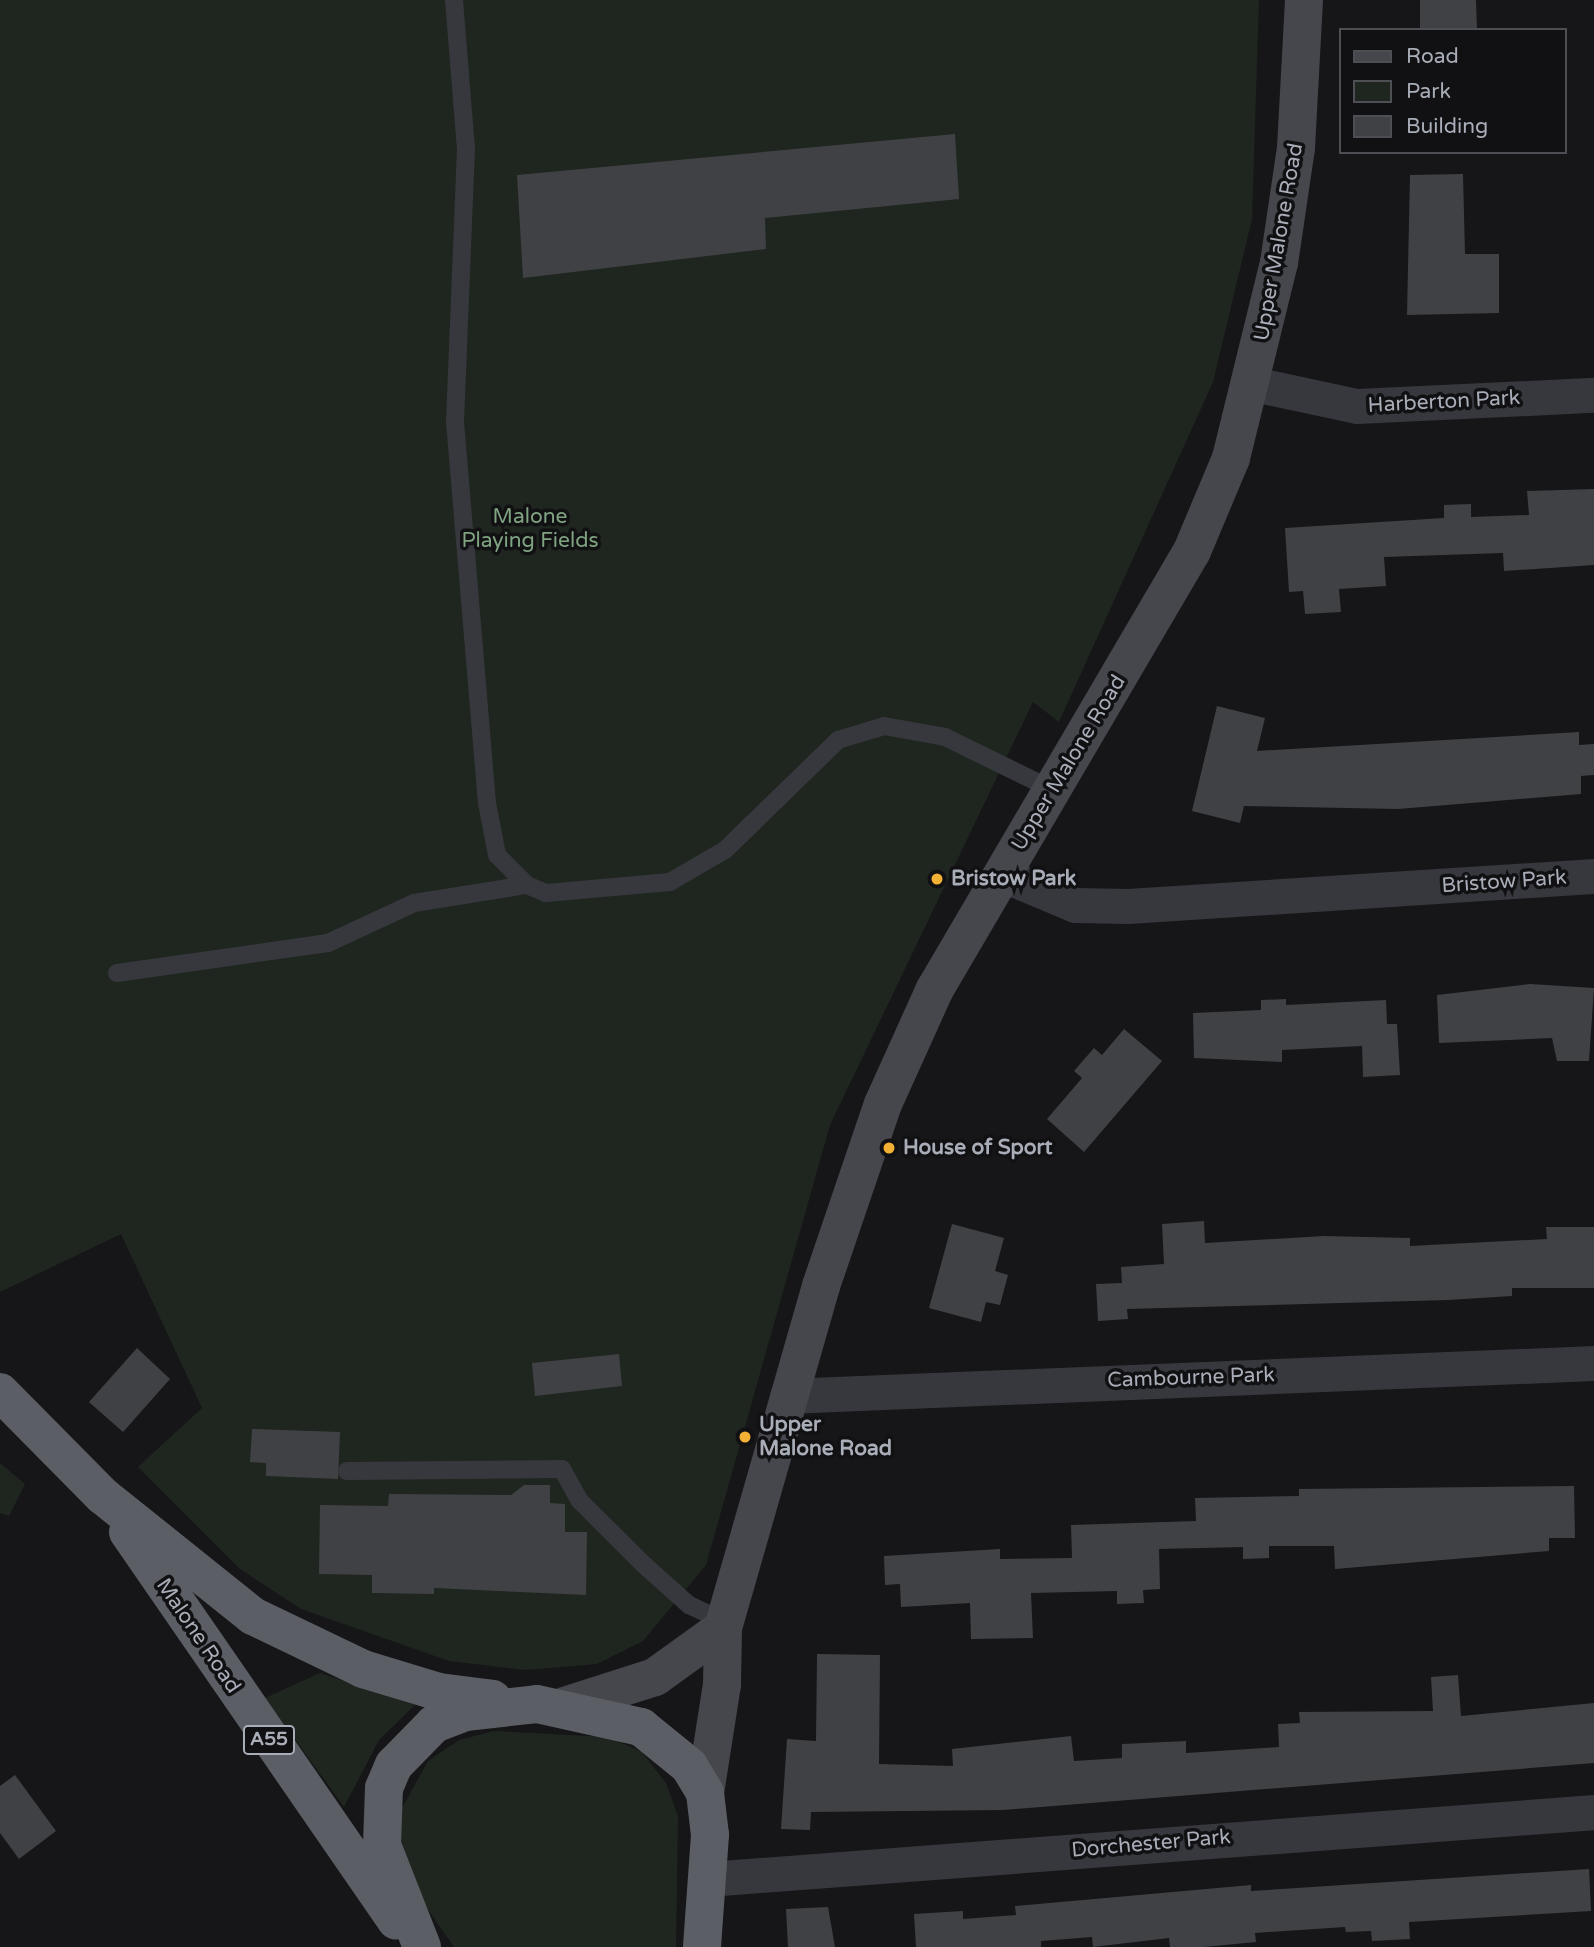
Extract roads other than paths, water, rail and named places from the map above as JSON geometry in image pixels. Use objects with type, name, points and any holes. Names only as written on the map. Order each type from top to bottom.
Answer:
[{"type":"highway","name":"Malone Road","points":[[0,1392],[103,1496],[222,1593],[294,1639],[439,1692],[551,1705]]},
{"type":"highway","name":"Malone Road","points":[[103,1496],[415,1947]]},
{"type":"highway","name":"A55","points":[[422,1947],[382,1845],[384,1787],[394,1765],[434,1724],[464,1712],[551,1705],[631,1724],[665,1741],[705,1793]]},
{"type":"highway","points":[[705,1793],[708,1879],[705,1942]]},
{"type":"main road","name":"Upper Malone Road","points":[[705,1793],[722,1685],[724,1625],[788,1396],[883,1104],[935,989],[1192,551],[1254,384],[1296,148],[1304,0]]},
{"type":"main road","points":[[551,1705],[655,1677],[724,1625]]},
{"type":"street","name":"Harberton Park","points":[[1254,384],[1357,406],[1594,394]]},
{"type":"street","name":"Bristow Park","points":[[1001,874],[1075,905],[1128,906],[1594,876]]},
{"type":"street","name":"Cambourne Park","points":[[788,1396],[1594,1363]]},
{"type":"street","name":"Dorchester Park","points":[[708,1879],[1594,1812]]},
{"type":"lane","points":[[454,0],[466,148],[455,422],[485,789],[497,855],[527,885]]},
{"type":"lane","points":[[117,973],[328,943],[414,904],[527,885],[562,895],[631,890],[689,874],[725,850],[814,757],[863,729],[925,731],[1053,790]]},
{"type":"lane","points":[[347,1471],[562,1469],[580,1501],[642,1563],[689,1605],[724,1625]]},
{"type":"place","name":"Bristow Park","points":[[937,879]]},
{"type":"place","name":"House of Sport","points":[[889,1148]]},
{"type":"place","name":"Upper Malone Road","points":[[745,1437]]},
{"type":"park label","name":"Malone Playing Fields","points":[[530,529]]}]
